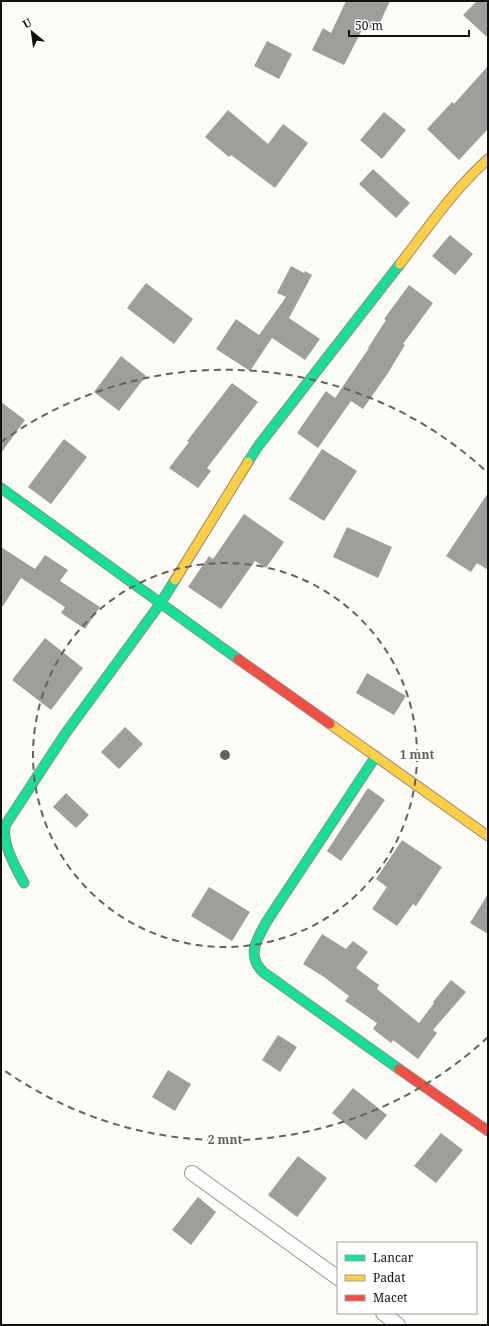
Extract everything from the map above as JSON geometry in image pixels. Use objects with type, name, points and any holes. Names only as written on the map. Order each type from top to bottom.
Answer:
[{"type":"main road","points":[[24,883],[8,849],[3,825],[65,734],[160,604],[234,482],[259,445],[455,193],[471,174],[488,159]]},
{"type":"main road","points":[[1,488],[160,604],[488,836]]},
{"type":"main road","points":[[376,756],[267,921],[253,953],[254,963],[262,972],[488,1131]]},
{"type":"street","points":[[192,1174],[337,1277]]},
{"type":"street","points":[[384,1314],[398,1325]]},
{"type":"building","points":[[346,1],[390,1],[376,31],[364,26],[344,65],[312,50],[323,28],[331,33]]},
{"type":"building","points":[[477,1],[488,1],[488,38],[463,15]]},
{"type":"building","points":[[267,41],[292,54],[279,79],[254,66]]},
{"type":"building","points":[[488,66],[488,129],[459,160],[427,129],[452,102],[454,104]]},
{"type":"building","points":[[228,110],[268,144],[283,124],[308,143],[275,188],[231,155],[229,157],[205,137]]},
{"type":"building","points":[[384,112],[406,130],[382,159],[360,140]]},
{"type":"building","points":[[373,169],[410,203],[396,218],[359,184]]},
{"type":"building","points":[[450,235],[473,254],[455,275],[432,256]]},
{"type":"building","points":[[291,266],[304,273],[305,271],[312,275],[289,318],[320,339],[305,360],[272,338],[250,371],[216,349],[236,319],[259,335],[286,297],[277,293]]},
{"type":"building","points":[[146,283],[193,319],[174,344],[127,308]]},
{"type":"building","points":[[409,285],[433,303],[403,344],[405,345],[388,373],[363,409],[351,401],[318,448],[297,433],[326,391],[335,398],[369,348],[386,320],[384,319]]},
{"type":"building","points":[[121,356],[146,376],[119,411],[94,392]]},
{"type":"building","points":[[232,383],[258,402],[207,468],[211,471],[198,488],[169,468],[189,442],[187,441]]},
{"type":"building","points":[[1,402],[25,420],[1,453]]},
{"type":"building","points":[[64,439],[87,457],[51,504],[28,487]]},
{"type":"building","points":[[322,449],[357,471],[324,521],[289,499]]},
{"type":"building","points":[[488,493],[488,570],[477,563],[471,572],[446,556]]},
{"type":"building","points":[[244,514],[284,542],[266,568],[255,561],[221,609],[188,587],[209,556],[213,559]]},
{"type":"building","points":[[347,527],[392,547],[378,578],[333,557]]},
{"type":"building","points":[[1,547],[35,569],[45,555],[68,570],[60,581],[100,607],[85,629],[61,613],[65,607],[21,578],[1,609]]},
{"type":"building","points":[[45,638],[83,668],[51,710],[12,680]]},
{"type":"building","points":[[367,673],[406,696],[394,715],[356,693]]},
{"type":"building","points":[[125,727],[143,744],[119,769],[101,752]]},
{"type":"building","points":[[368,788],[385,800],[341,861],[327,851]]},
{"type":"building","points":[[66,793],[89,815],[76,828],[53,807]]},
{"type":"building","points":[[402,840],[442,867],[416,906],[413,904],[397,926],[372,909],[387,887],[376,879]]},
{"type":"building","points":[[209,887],[250,912],[232,941],[191,916]]},
{"type":"building","points":[[488,894],[488,934],[470,923]]},
{"type":"building","points":[[322,934],[346,949],[353,941],[368,952],[356,968],[379,985],[377,989],[419,1023],[434,1003],[433,1002],[451,980],[466,992],[433,1030],[437,1033],[418,1059],[393,1040],[391,1043],[373,1029],[377,1023],[345,1001],[349,996],[324,977],[303,964]]},
{"type":"building","points":[[278,1035],[297,1047],[280,1072],[262,1060]]},
{"type":"building","points":[[168,1070],[191,1084],[175,1111],[152,1097]]},
{"type":"building","points":[[353,1088],[387,1115],[366,1140],[332,1113]]},
{"type":"building","points":[[441,1133],[463,1150],[436,1183],[414,1166]]},
{"type":"building","points":[[298,1156],[327,1178],[297,1217],[268,1195]]},
{"type":"building","points":[[198,1197],[216,1212],[191,1245],[172,1230]]},
{"type":"traffic: fast","points":[[248,462],[259,445],[400,264]]},
{"type":"traffic: fast","points":[[1,488],[238,659]]},
{"type":"traffic: fast","points":[[24,883],[13,862],[7,846],[5,838],[6,824],[65,734],[160,604],[175,580]]},
{"type":"traffic: fast","points":[[376,756],[267,921],[257,941],[254,953],[258,966],[263,972],[399,1069]]},
{"type":"traffic: slow","points":[[400,264],[453,196],[488,159]]},
{"type":"traffic: slow","points":[[175,580],[248,462]]},
{"type":"traffic: slow","points":[[330,724],[488,836]]},
{"type":"traffic: jam","points":[[238,659],[330,724]]},
{"type":"traffic: jam","points":[[399,1069],[488,1131]]}]
